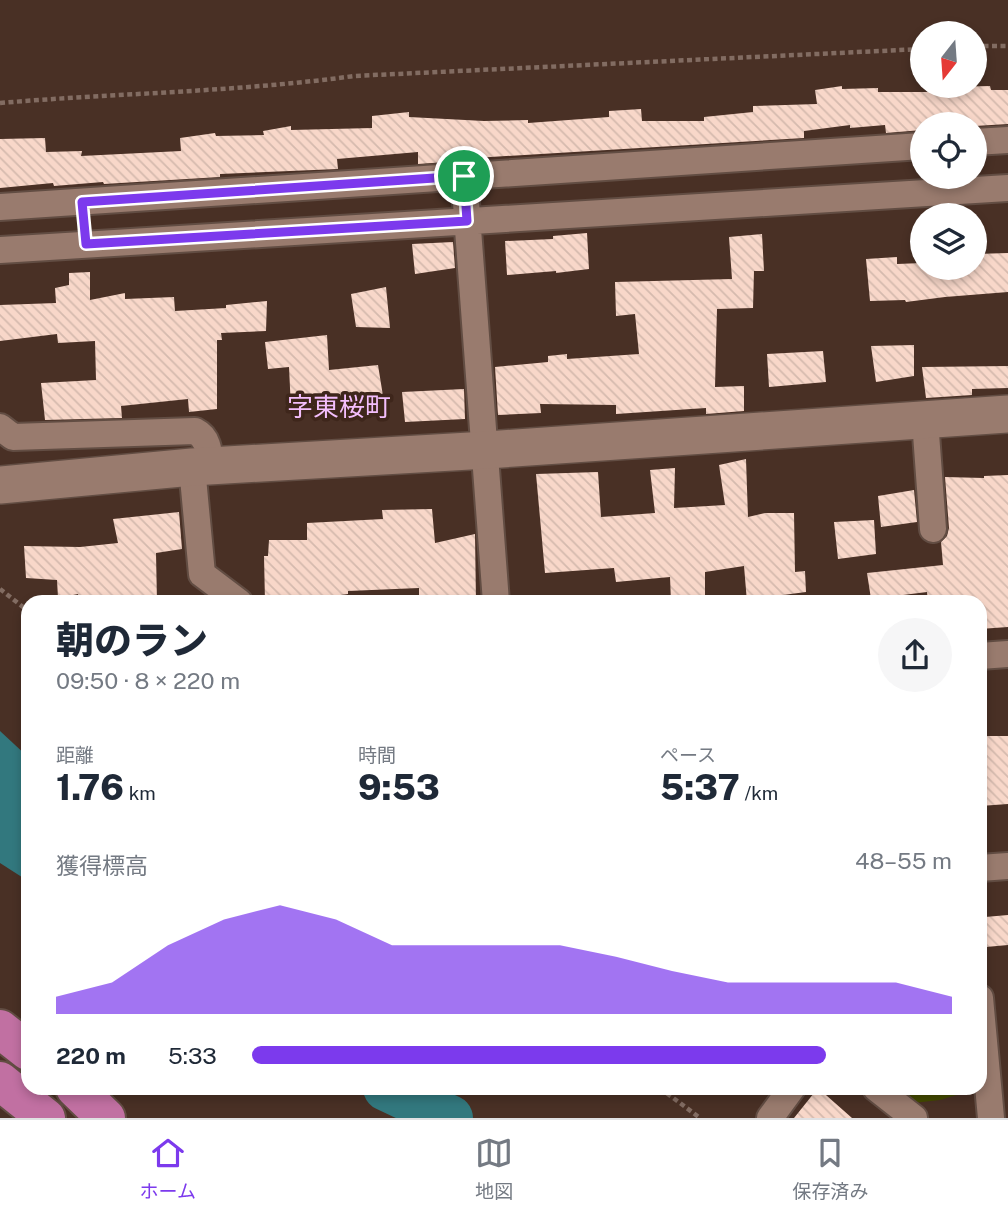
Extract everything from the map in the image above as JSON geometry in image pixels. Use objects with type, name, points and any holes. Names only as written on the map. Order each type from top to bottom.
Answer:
[{"type":"highway","points":[[0,1029],[21,1046]]},
{"type":"highway","points":[[0,1081],[46,1118]]},
{"type":"highway","points":[[82,1095],[106,1118]]},
{"type":"street","points":[[987,141],[1008,140]]},
{"type":"street","points":[[0,207],[910,147]]},
{"type":"street","points":[[464,176],[487,450],[496,595]]},
{"type":"street","points":[[0,250],[1008,188]]},
{"type":"street","points":[[82,202],[86,244]]},
{"type":"street","points":[[0,485],[201,467],[1008,414]]},
{"type":"street","points":[[925,420],[933,529]]},
{"type":"street","points":[[0,427],[13,438],[195,431],[202,434],[206,442],[201,467],[202,574],[230,595]]},
{"type":"street","points":[[987,656],[1008,654]]},
{"type":"street","points":[[987,868],[1008,866]]},
{"type":"street","points":[[987,1030],[998,1080],[990,1118]]},
{"type":"street","points":[[770,1118],[787,1095]]},
{"type":"street","points":[[885,1095],[914,1118]]},
{"type":"path","points":[[987,46],[1008,46]]},
{"type":"path","points":[[0,103],[297,84],[354,76],[910,50]]},
{"type":"path","points":[[0,589],[21,606]]},
{"type":"path","points":[[669,1095],[700,1118]]},
{"type":"green space","points":[[892,1095],[957,1095],[940,1100],[904,1104]]},
{"type":"water","points":[[0,731],[21,750],[21,876],[0,863]]},
{"type":"building","points":[[842,86],[842,89],[878,88],[878,92],[910,92],[910,98],[987,98],[987,86],[990,86],[991,90],[1008,90],[1008,124],[987,125],[987,112],[910,112],[910,131],[886,133],[885,125],[850,128],[850,125],[804,131],[804,138],[475,158],[418,164],[418,152],[337,159],[338,169],[0,188],[0,139],[45,138],[46,152],[82,151],[81,156],[181,151],[180,138],[215,133],[216,136],[264,135],[263,131],[291,126],[291,130],[372,128],[372,116],[409,112],[409,117],[484,121],[528,120],[528,123],[609,117],[609,111],[641,109],[642,121],[704,121],[704,117],[753,112],[753,106],[817,104],[815,90]]},
{"type":"building","points":[[587,233],[589,269],[507,275],[505,241],[553,239],[553,236]]},
{"type":"building","points":[[762,234],[764,271],[754,271],[753,308],[717,309],[715,387],[744,386],[744,411],[706,414],[706,408],[616,414],[616,405],[540,404],[541,413],[498,415],[495,367],[548,362],[548,356],[567,354],[567,359],[639,354],[635,314],[616,316],[615,282],[732,279],[729,237]]},
{"type":"building","points":[[453,242],[455,268],[415,274],[412,244]]},
{"type":"building","points":[[1008,253],[1008,292],[906,302],[870,301],[866,259],[897,257],[897,264],[910,263],[910,280],[987,280],[987,254]]},
{"type":"building","points":[[90,272],[90,300],[125,293],[125,299],[174,297],[175,311],[226,308],[226,305],[267,301],[266,331],[221,333],[222,340],[217,340],[217,409],[189,412],[188,399],[121,406],[122,418],[45,420],[41,383],[96,380],[95,341],[58,343],[57,334],[0,341],[0,305],[56,303],[55,288],[69,285],[69,273]]},
{"type":"building","points":[[386,287],[390,328],[356,327],[351,294]]},
{"type":"building","points":[[327,335],[329,370],[378,365],[383,396],[331,403],[332,406],[291,409],[289,367],[268,369],[265,342]]},
{"type":"building","points":[[914,345],[914,376],[876,382],[871,346]]},
{"type":"building","points":[[823,351],[826,382],[769,387],[767,354]]},
{"type":"building","points":[[1008,366],[1008,388],[972,389],[972,395],[926,398],[922,367]]},
{"type":"building","points":[[464,389],[465,419],[405,422],[402,392]]},
{"type":"building","points":[[746,459],[748,517],[765,513],[794,513],[795,572],[805,571],[806,592],[746,595],[744,566],[705,572],[705,595],[671,595],[670,577],[616,582],[614,568],[545,573],[536,474],[598,472],[601,517],[655,513],[650,470],[675,468],[674,508],[725,505],[719,465]]},
{"type":"building","points":[[1008,475],[1008,627],[987,628],[987,595],[927,595],[927,592],[870,595],[867,573],[943,565],[941,542],[947,536],[949,528],[945,477]]},
{"type":"building","points":[[914,490],[917,522],[881,527],[878,496]]},
{"type":"building","points":[[432,509],[435,543],[475,534],[476,595],[419,595],[419,588],[348,591],[348,594],[341,595],[265,595],[264,556],[268,556],[269,540],[307,540],[307,523],[383,519],[382,510]]},
{"type":"building","points":[[179,512],[182,549],[156,553],[157,595],[58,595],[57,580],[26,578],[24,546],[80,547],[118,543],[113,519]]},
{"type":"building","points":[[874,520],[876,554],[838,559],[834,522]]},
{"type":"building","points":[[987,736],[1008,736],[1008,804],[987,806]]},
{"type":"building","points":[[1008,915],[1008,945],[987,947],[987,917]]},
{"type":"building","points":[[812,1095],[826,1095],[852,1118],[794,1118]]},
{"type":"waterway","points":[[401,1095],[450,1118]]},
{"type":"district","name":"字東桜町","points":[[339,407]]},
{"type":"route","points":[[464,176],[467,221],[86,244],[82,202],[464,176]]}]
